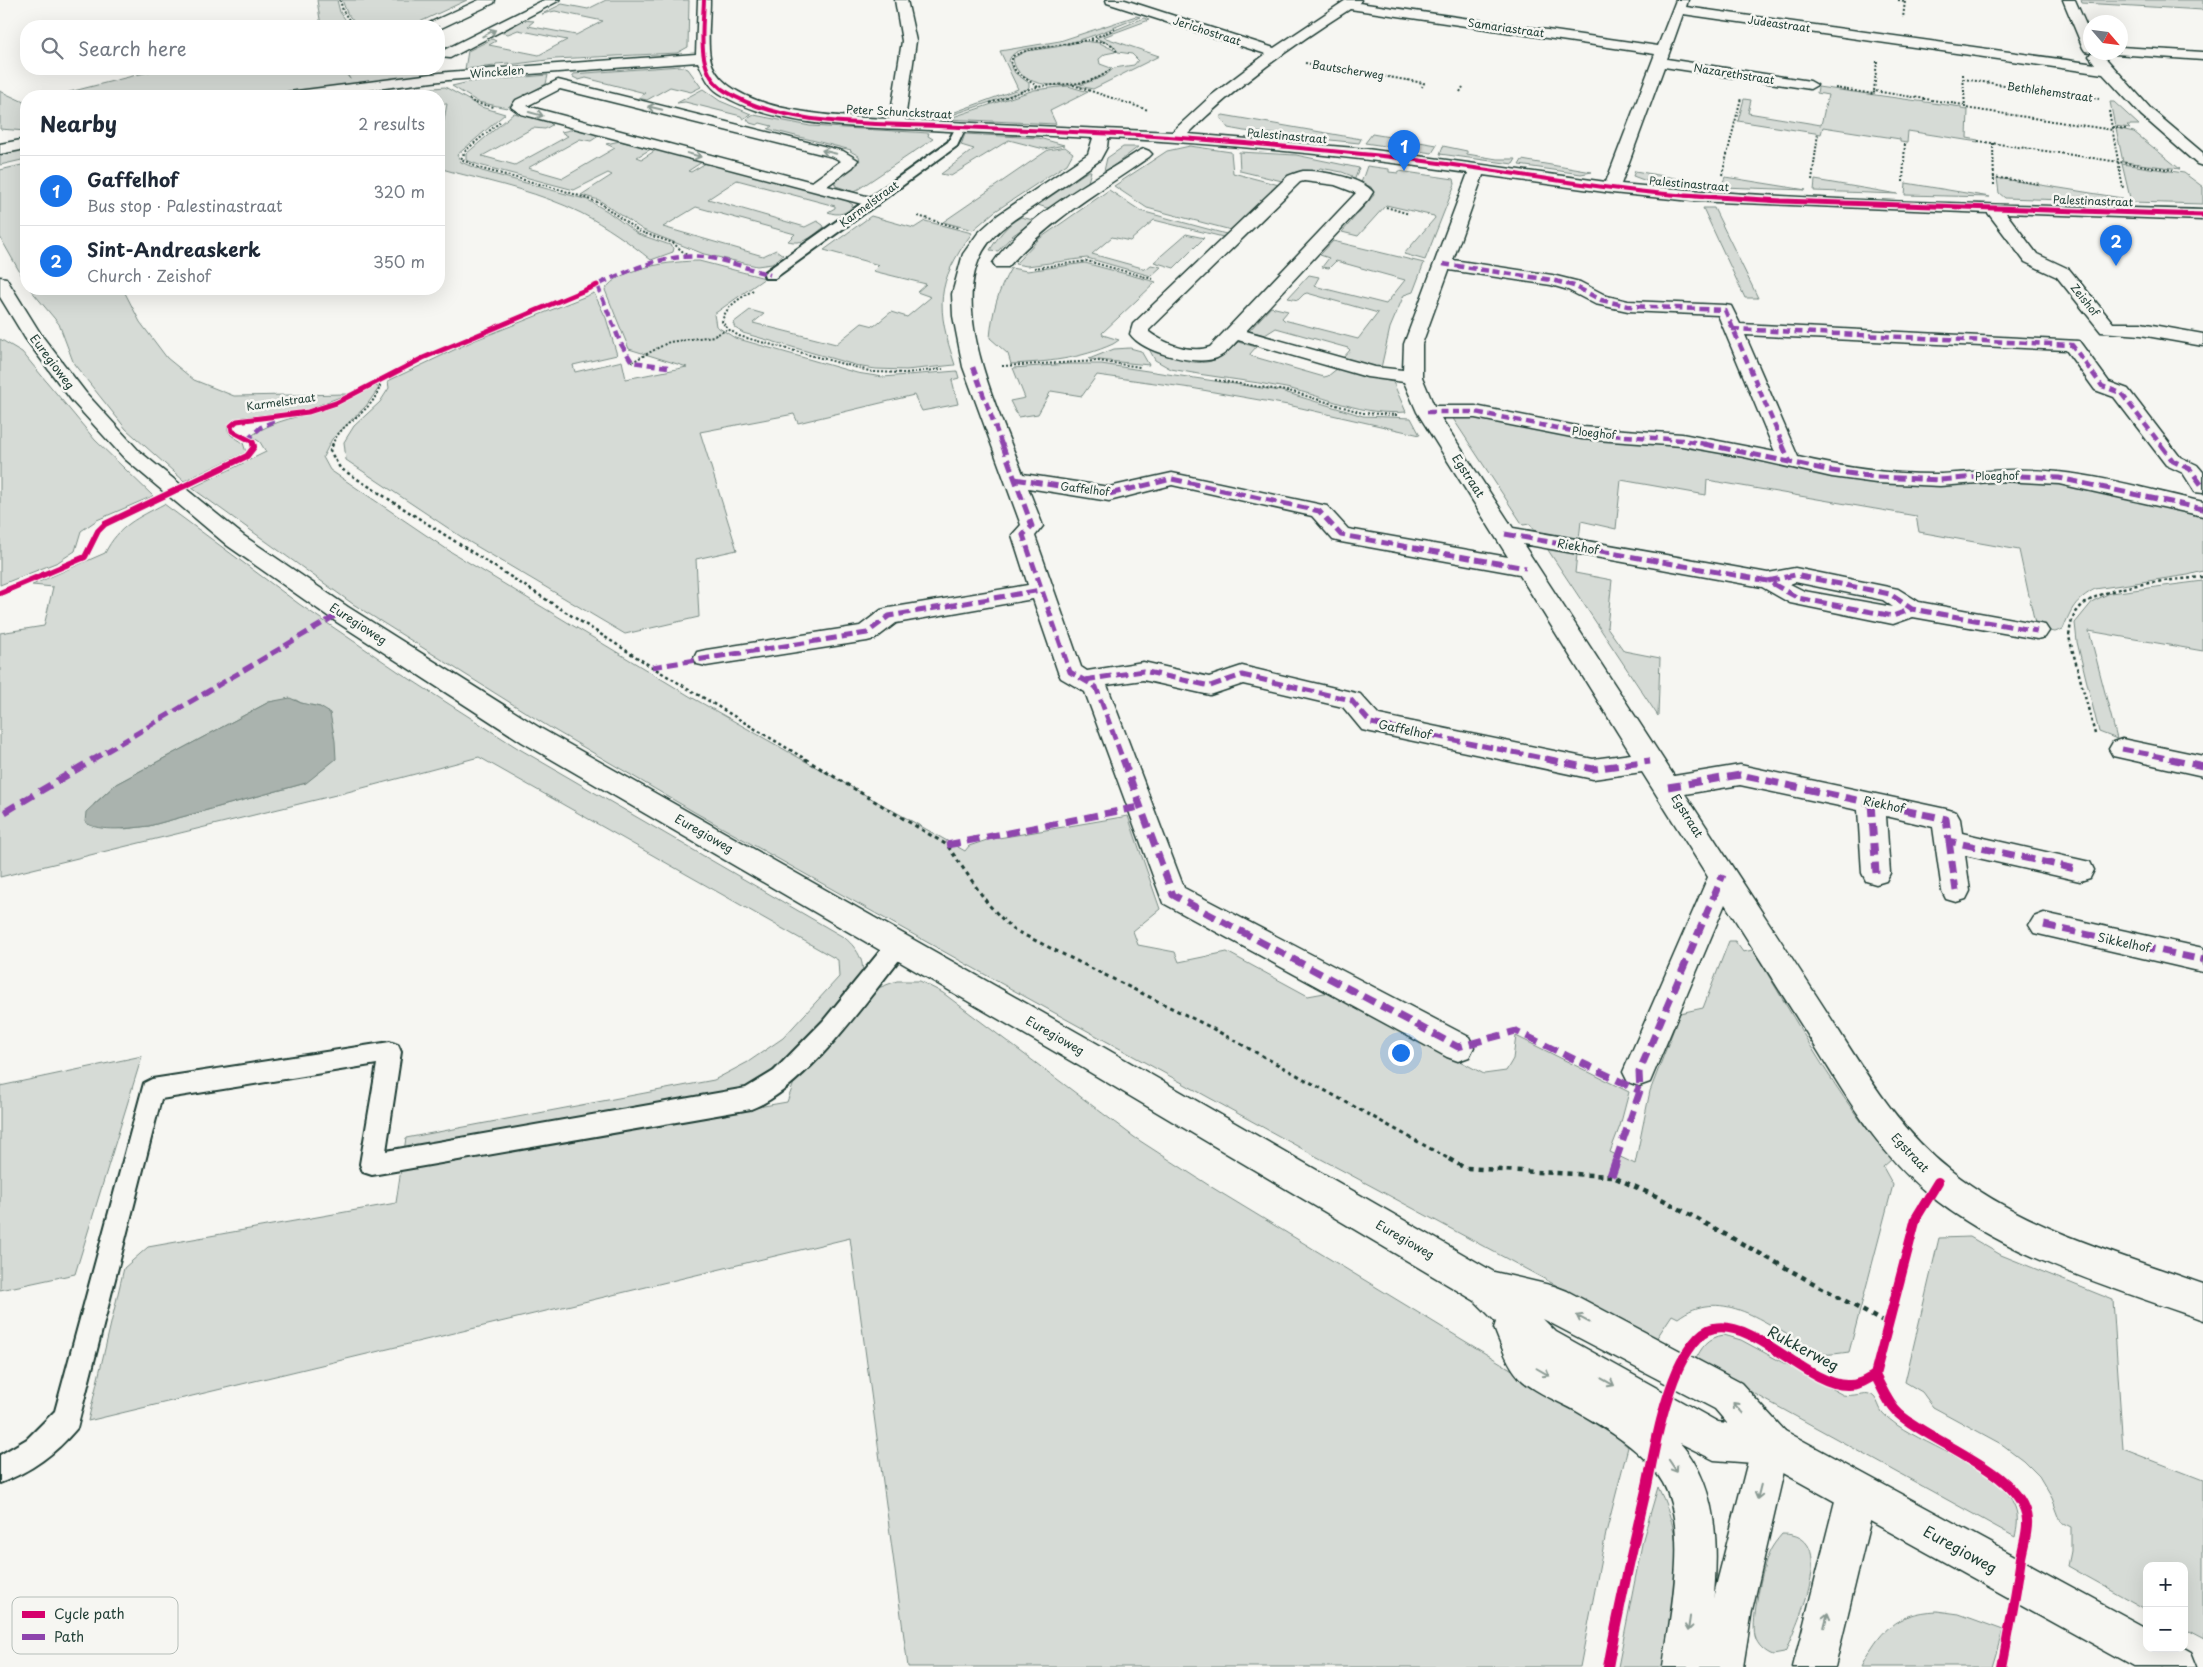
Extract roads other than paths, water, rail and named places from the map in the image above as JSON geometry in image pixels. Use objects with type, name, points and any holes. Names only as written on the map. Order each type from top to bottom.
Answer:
[{"type":"street","points":[[445,21],[490,0]]},
{"type":"street","points":[[445,53],[554,0]]},
{"type":"street","name":"Peter Schunckstraat","points":[[704,0],[703,58],[715,82],[738,98],[770,110],[824,120],[1176,137]]},
{"type":"street","points":[[897,124],[908,61],[909,41],[901,0]]},
{"type":"street","name":"Jerichostraat","points":[[1112,0],[1271,55]]},
{"type":"street","points":[[2068,0],[2083,33]]},
{"type":"street","points":[[1176,137],[1194,119],[1271,55],[1351,2]]},
{"type":"street","name":"Samariastraat","points":[[1351,2],[1661,56]]},
{"type":"street","points":[[1612,188],[1681,5]]},
{"type":"street","name":"Judeastraat","points":[[1681,5],[1879,38],[2107,70]]},
{"type":"street","points":[[2128,51],[2203,56]]},
{"type":"street","points":[[445,55],[448,56],[448,76]]},
{"type":"street","name":"Nazarethstraat","points":[[1661,56],[1746,76],[1810,85]]},
{"type":"street","name":"Winckelen","points":[[338,90],[448,76],[703,58]]},
{"type":"street","points":[[2100,60],[2143,110],[2203,161]]},
{"type":"street","points":[[558,84],[559,68]]},
{"type":"street","points":[[815,187],[850,160],[838,154],[558,84],[521,103],[518,107],[526,111],[872,202]]},
{"type":"street","points":[[1101,133],[1099,147],[1094,157],[1020,208],[987,235],[972,254],[961,294],[962,316],[973,366],[1032,526],[1022,535],[1070,672],[1096,687],[1172,895],[1458,1047]]},
{"type":"street","points":[[0,136],[20,134]]},
{"type":"street","name":"Palestinastraat","points":[[1176,137],[1375,155],[1612,188],[1716,198],[2203,215]]},
{"type":"street","points":[[0,149],[20,145]]},
{"type":"street","points":[[1002,264],[1015,247],[1052,218],[1144,154]]},
{"type":"street","points":[[1094,157],[1102,183]]},
{"type":"street","name":"Egstraat","points":[[1477,170],[1413,344],[1412,377],[1427,412],[1868,1103],[1899,1143],[1938,1182],[1985,1214],[2015,1230],[2110,1268],[2203,1302]]},
{"type":"street","points":[[1302,176],[1311,176],[1362,189],[1365,192],[1362,197],[1233,334],[1217,351],[1206,355],[1192,355],[1145,341],[1139,334],[1140,328],[1294,179],[1302,176]]},
{"type":"street","points":[[1020,208],[1052,218]]},
{"type":"street","name":"Zeishof","points":[[1994,209],[2031,258],[2063,273],[2108,328],[2141,329],[2188,340],[2203,340]]},
{"type":"street","points":[[1443,264],[1552,280],[1574,286],[1601,300],[1628,306],[1725,310],[1790,462]]},
{"type":"street","name":"Euregioweg","points":[[0,282],[34,338],[79,397],[143,465],[236,541],[340,613],[531,735],[898,945],[1488,1288],[1543,1345],[1714,1441],[1770,1445],[2176,1667]]},
{"type":"street","points":[[1732,330],[2072,345],[2102,386],[2121,393],[2173,461],[2190,470],[2203,487]]},
{"type":"street","points":[[1233,334],[1374,373],[1412,377]]},
{"type":"street","name":"Ploeghof","points":[[1427,412],[1475,412],[1582,432],[1682,440],[1832,471],[1900,479],[1940,480],[2003,475],[2059,478],[2203,509]]},
{"type":"street","name":"Gaffelhof","points":[[1015,479],[1109,494],[1172,479],[1319,511],[1341,535],[1526,568]]},
{"type":"street","name":"Riekhof","points":[[1505,534],[1768,581],[1798,598],[1893,616],[1912,609],[2037,632]]},
{"type":"street","points":[[706,658],[867,633],[889,616],[1040,590]]},
{"type":"street","name":"Gaffelhof","points":[[1085,680],[1143,671],[1210,686],[1242,675],[1351,700],[1371,723],[1593,769],[1650,761]]},
{"type":"street","points":[[2122,749],[2203,766]]},
{"type":"street","name":"Riekhof","points":[[1668,788],[1740,775],[1946,818],[1949,841]]},
{"type":"street","points":[[1870,803],[1876,874]]},
{"type":"street","points":[[1956,891],[1949,841],[2080,870]]},
{"type":"street","points":[[1639,1072],[1724,876]]},
{"type":"street","name":"Sikkelhof","points":[[2044,925],[2203,960]]},
{"type":"street","points":[[1488,1288],[1535,1367],[1605,1407],[1656,1445],[1676,1470],[1684,1485],[1692,1515],[1696,1558],[1695,1582],[1684,1667]]},
{"type":"street","points":[[1722,1667],[1731,1610],[1770,1445]]},
{"type":"street","points":[[1814,1667],[1857,1493]]},
{"type":"lane","name":"Karmelstraat","points":[[770,275],[953,144],[961,127]]},
{"type":"lane","points":[[0,1469],[28,1457],[50,1439],[66,1418],[152,1090],[390,1052],[372,1164],[751,1098],[782,1078],[831,1028],[898,945]]},
{"type":"place","name":"Gaffelhof","points":[[1404,171]]},
{"type":"place","name":"Sint-Andreaskerk","points":[[2116,266]]}]
